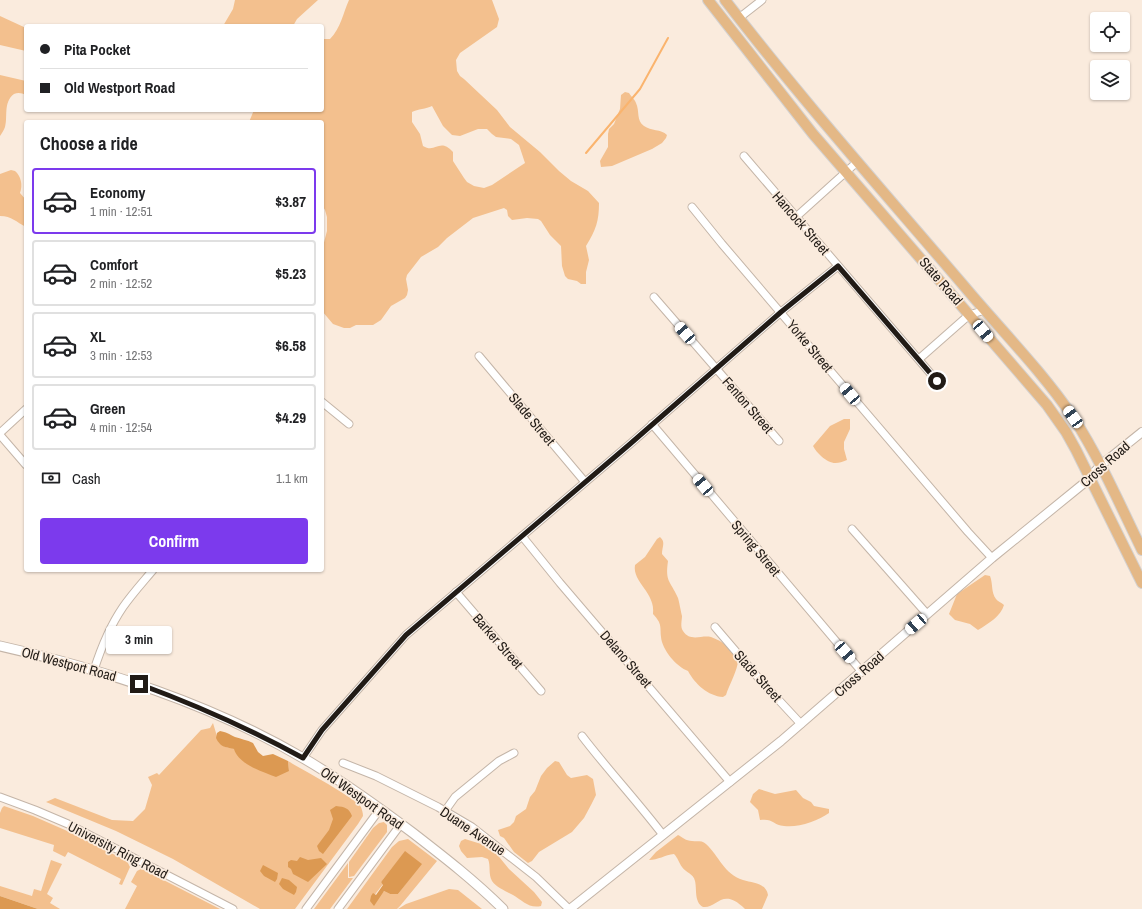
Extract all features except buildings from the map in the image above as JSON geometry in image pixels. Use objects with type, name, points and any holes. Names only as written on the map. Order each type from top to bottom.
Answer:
[{"type":"main road","name":"State Road","points":[[708,0],[801,119],[1047,406],[1066,432],[1090,477],[1142,583]]},
{"type":"main road","name":"State Road","points":[[725,0],[806,102],[1022,353],[1061,401],[1080,428],[1101,465],[1142,550]]},
{"type":"main road","name":"Old Westport Road","points":[[0,646],[94,670],[146,686],[202,708],[252,731],[303,758],[362,795],[452,863],[503,909]]},
{"type":"street","points":[[739,18],[762,0]]},
{"type":"street","name":"Hancock Street","points":[[744,156],[937,381]]},
{"type":"street","points":[[796,217],[857,162]]},
{"type":"street","name":"Yorke Street","points":[[692,207],[968,532],[992,558]]},
{"type":"street","points":[[303,758],[322,730],[406,635],[781,312],[838,266]]},
{"type":"street","name":"Fenton Street","points":[[654,297],[779,442]]},
{"type":"street","points":[[919,359],[969,315],[985,310]]},
{"type":"street","name":"Slade Street","points":[[479,356],[585,482]]},
{"type":"street","points":[[324,404],[349,424]]},
{"type":"street","points":[[24,411],[0,434],[24,463]]},
{"type":"street","name":"Spring Street","points":[[652,424],[862,672]]},
{"type":"street","name":"Cross Road","points":[[569,909],[801,724],[992,558],[1142,432]]},
{"type":"street","points":[[852,529],[927,614]]},
{"type":"street","name":"Delano Street","points":[[522,536],[560,583],[730,782]]},
{"type":"street","points":[[94,670],[100,651],[124,606],[151,572]]},
{"type":"street","name":"Barker Street","points":[[456,592],[541,691]]},
{"type":"street","name":"Slade Street","points":[[715,627],[762,682],[801,724]]},
{"type":"street","points":[[582,736],[600,760],[643,809],[663,835]]},
{"type":"street","points":[[445,811],[455,797],[499,760],[514,753]]},
{"type":"street","name":"Duane Avenue","points":[[343,763],[376,776],[445,811],[485,836],[536,877],[569,909]]},
{"type":"street","name":"University Ring Road","points":[[0,797],[68,824],[233,909]]},
{"type":"street","points":[[306,909],[380,809]]},
{"type":"street","points":[[338,909],[401,824]]},
{"type":"shaded area","points":[[235,0],[318,0],[297,19],[294,24],[224,24],[233,9]]},
{"type":"shaded area","points":[[349,0],[492,0],[499,19],[497,27],[460,53],[456,60],[457,71],[460,76],[497,110],[510,127],[571,181],[588,191],[599,203],[596,225],[586,246],[589,260],[586,272],[586,284],[581,284],[577,281],[568,279],[565,276],[562,266],[561,246],[550,235],[541,221],[538,219],[527,218],[512,220],[508,216],[507,210],[504,208],[473,218],[438,247],[421,257],[407,275],[407,295],[405,298],[391,306],[381,320],[373,325],[356,325],[350,328],[344,328],[333,324],[324,313],[324,242],[327,231],[327,217],[324,208],[324,120],[250,120],[253,112],[324,112],[324,39],[330,39],[334,35]],"holes":[[[432,106],[443,126],[452,135],[460,136],[478,129],[487,129],[496,137],[511,139],[519,145],[525,163],[492,185],[484,188],[474,186],[467,182],[464,178],[453,161],[453,152],[448,148],[444,146],[431,148],[423,146],[420,134],[412,122],[412,112]]]},
{"type":"shaded area","points":[[0,16],[24,27],[24,51],[0,45]]},
{"type":"shaded area","points":[[0,75],[24,81],[24,94],[14,94],[8,101],[6,123],[0,136]]},
{"type":"shaded area","points":[[625,92],[629,93],[635,102],[642,124],[647,128],[665,133],[667,135],[662,143],[652,149],[612,166],[601,167],[600,161],[608,147],[609,129],[614,124],[620,109],[621,95]]},
{"type":"shaded area","points":[[11,170],[15,171],[19,175],[21,184],[20,193],[24,198],[24,226],[11,218],[0,216],[0,174]]},
{"type":"shaded area","points":[[844,419],[850,419],[850,429],[844,442],[847,460],[840,463],[833,463],[827,461],[821,456],[813,446],[830,426]]},
{"type":"shaded area","points":[[660,537],[663,543],[662,554],[668,561],[667,573],[669,581],[678,599],[682,616],[681,626],[683,631],[692,637],[711,637],[717,639],[727,646],[738,659],[735,673],[726,695],[723,697],[707,692],[698,685],[688,671],[675,662],[667,652],[662,642],[660,625],[653,614],[651,600],[635,571],[635,565],[645,557]]},
{"type":"shaded area","points":[[985,575],[990,576],[994,597],[1004,605],[997,616],[978,630],[970,624],[955,620],[949,614],[957,594]]},
{"type":"shaded area","points":[[213,723],[219,743],[228,748],[232,748],[289,771],[288,761],[338,790],[361,807],[363,816],[358,824],[295,909],[260,909],[173,859],[116,831],[46,802],[55,798],[112,820],[133,821],[145,809],[152,785],[148,777],[157,773],[159,775],[201,730],[210,728]]},
{"type":"shaded area","points":[[220,731],[253,743],[258,752],[263,756],[273,754],[288,761],[289,771],[276,777],[252,767],[240,759],[234,749],[223,746],[219,743],[216,738],[217,733]]},
{"type":"shaded area","points":[[555,761],[559,762],[567,775],[571,778],[587,775],[593,779],[596,795],[584,818],[572,832],[539,852],[532,861],[528,863],[514,852],[504,838],[500,836],[498,830],[510,826],[514,822],[516,816],[526,809],[530,797],[535,791],[541,776]]},
{"type":"shaded area","points":[[759,789],[775,794],[796,790],[803,798],[811,802],[814,806],[829,809],[829,813],[814,821],[795,826],[784,826],[768,820],[760,820],[758,810],[750,802],[753,794]]},
{"type":"shaded area","points":[[4,806],[33,816],[65,830],[127,861],[130,867],[122,885],[119,884],[121,879],[68,852],[65,857],[53,851],[54,845],[0,828],[0,813]]},
{"type":"shaded area","points":[[336,806],[346,808],[350,811],[352,816],[323,854],[319,851],[317,846],[329,830],[333,819],[330,810]]},
{"type":"shaded area","points":[[384,822],[387,825],[387,832],[354,876],[349,877],[349,862],[373,828],[379,823]]},
{"type":"shaded area","points":[[678,835],[684,839],[704,843],[711,849],[731,874],[765,888],[768,895],[762,909],[745,909],[731,899],[721,900],[708,907],[703,907],[697,899],[694,878],[684,869],[674,854],[649,860],[656,852]]},
{"type":"shaded area","points":[[408,839],[437,861],[397,909],[347,909],[392,847],[399,841]],"holes":[[[405,852],[421,864],[398,894],[390,894],[384,891],[370,901],[383,884],[381,882]]]},
{"type":"shaded area","points":[[465,839],[491,847],[509,869],[534,892],[542,902],[541,906],[537,907],[526,904],[496,886],[491,878],[488,859],[482,857],[467,858],[461,851],[459,846],[461,841]]},
{"type":"shaded area","points":[[405,851],[422,864],[398,894],[390,894],[384,891],[374,906],[370,901],[371,896],[373,893],[376,895],[383,885],[381,882]]},
{"type":"shaded area","points":[[300,857],[308,860],[321,858],[327,864],[308,882],[293,874],[291,869],[288,867],[288,862],[291,860],[297,861]]},
{"type":"shaded area","points":[[51,860],[62,864],[47,894],[53,898],[50,903],[60,909],[38,909],[0,896],[0,886],[32,896],[34,889],[41,891]]},
{"type":"shaded area","points":[[348,863],[348,878],[353,878],[330,909],[314,909]]},
{"type":"shaded area","points":[[263,865],[278,873],[275,882],[264,876],[260,871]]},
{"type":"shaded area","points":[[141,869],[220,909],[125,909],[137,886],[131,882],[137,871]]},
{"type":"shaded area","points":[[282,878],[289,880],[297,887],[294,895],[283,889],[279,884]]},
{"type":"shaded area","points":[[449,889],[458,890],[482,909],[398,909],[406,904]]},
{"type":"shaded area","points":[[0,896],[38,909],[0,909]]},
{"type":"waterway","points":[[586,153],[640,89],[668,38]]},
{"type":"route","points":[[139,684],[202,708],[252,731],[303,758],[322,730],[406,635],[486,565],[630,444],[781,312],[838,266],[937,381]]}]
